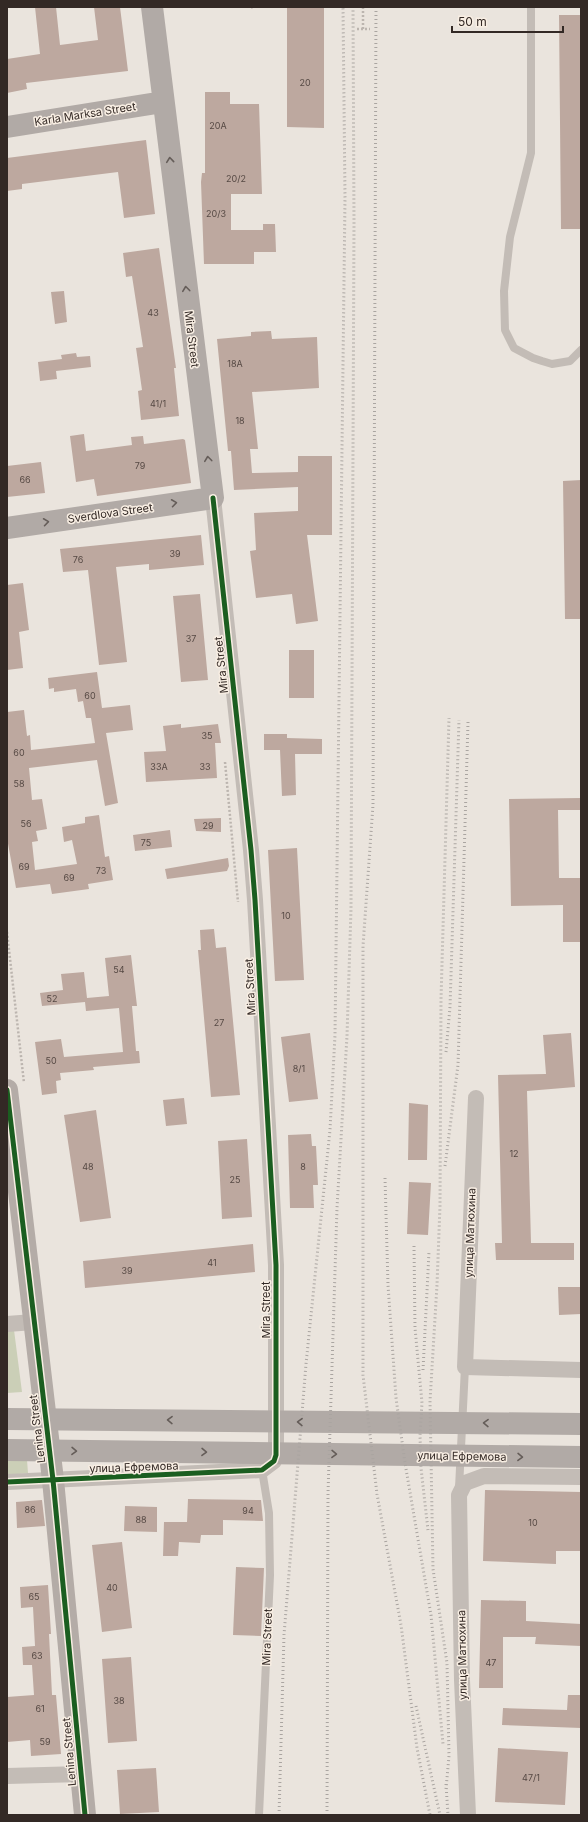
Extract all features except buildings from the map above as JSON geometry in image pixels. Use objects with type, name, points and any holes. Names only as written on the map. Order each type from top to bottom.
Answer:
[{"type":"main road","name":"Mira Street","points":[[152,7],[213,498]]},
{"type":"main road","name":"Karla Marksa Street","points":[[7,127],[163,102]]},
{"type":"main road","name":"Sverdlova Street","points":[[7,528],[213,498]]},
{"type":"main road","points":[[7,1419],[581,1424]]},
{"type":"main road","name":"улица Ефремова","points":[[7,1450],[581,1457]]},
{"type":"street","name":"Mira Street","points":[[213,498],[251,850],[273,1211],[276,1286],[276,1455],[274,1461],[262,1470]]},
{"type":"street","name":"Lenina Street","points":[[7,1090],[53,1480],[85,1815]]},
{"type":"street","name":"улица Матюхина","points":[[465,1367],[476,1098]]},
{"type":"street","points":[[7,1324],[34,1322]]},
{"type":"street","points":[[465,1367],[581,1370]]},
{"type":"street","name":"улица Ефремова","points":[[7,1482],[262,1470]]},
{"type":"street","points":[[459,1495],[466,1483],[484,1476],[581,1477]]},
{"type":"street","name":"улица Матюхина","points":[[459,1495],[462,1680],[468,1815]]},
{"type":"street","points":[[7,1776],[82,1774]]},
{"type":"lane","points":[[531,7],[531,153],[510,237],[504,291],[505,330],[514,348],[537,360],[552,364],[570,361],[581,350]]},
{"type":"lane","points":[[459,1495],[465,1367]]},
{"type":"lane","name":"Mira Street","points":[[258,1815],[270,1575],[269,1513],[262,1470]]},
{"type":"path","points":[[363,7],[363,29]]},
{"type":"path","points":[[357,29],[370,29]]},
{"type":"green space","points":[[14,1330],[22,1392],[7,1393],[7,1331]]},
{"type":"green space","points":[[7,1460],[27,1460],[28,1473],[7,1475]]},
{"type":"railway","points":[[279,1815],[284,1635],[306,1364],[330,1130],[335,1035],[345,198],[343,7]]},
{"type":"railway","points":[[327,1815],[328,1493],[337,1208],[347,1036],[351,909],[354,223],[353,7]]},
{"type":"railway","points":[[376,7],[373,805],[363,946],[363,1375],[377,1494],[401,1625],[417,1748],[430,1815]]},
{"type":"railway","points":[[446,1789],[449,1756],[447,1663],[433,1569],[430,1401],[440,1206],[441,999],[449,718]]},
{"type":"railway","points":[[446,1052],[450,1007],[459,720]]},
{"type":"railway","points":[[445,1166],[458,1065],[468,722]]},
{"type":"railway","points":[[385,1178],[388,1285],[396,1398],[405,1463],[431,1615],[443,1744]]},
{"type":"railway","points":[[414,1246],[415,1328],[422,1403],[420,1435],[421,1468],[428,1530]]},
{"type":"railway","points":[[423,1370],[429,1252]]},
{"type":"railway","points":[[416,1706],[440,1815]]},
{"type":"railway","points":[[446,1784],[448,1815]]},
{"type":"cycle path","points":[[7,1482],[262,1470],[274,1461],[276,1455],[276,1265],[255,900],[251,850],[213,498]]},
{"type":"cycle path","points":[[7,1090],[53,1480],[85,1815]]}]
